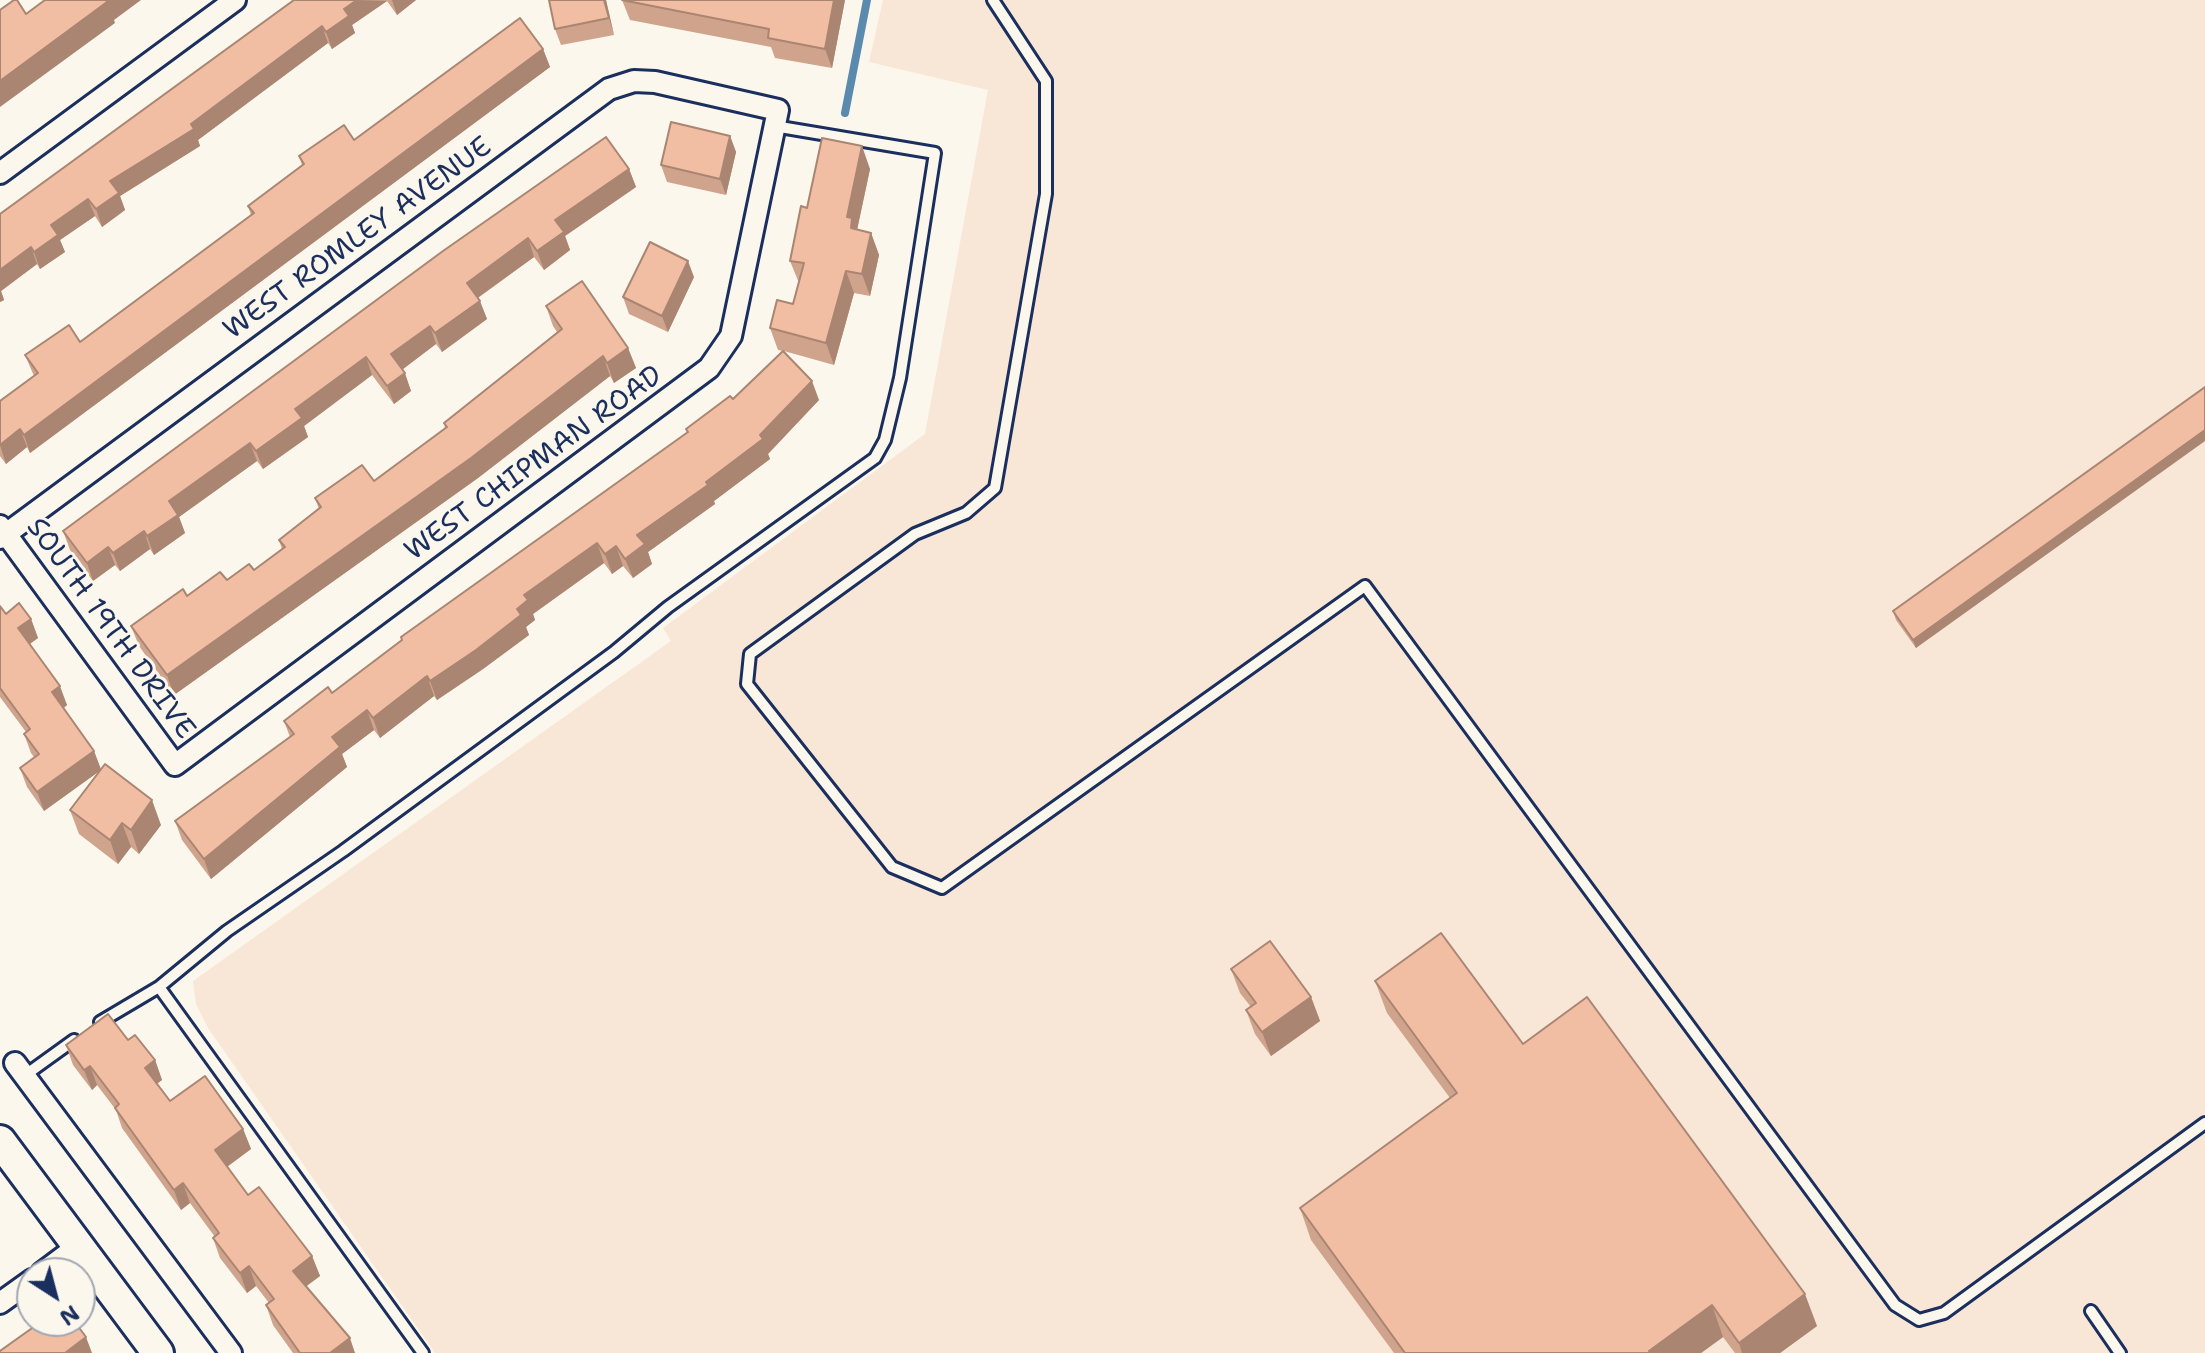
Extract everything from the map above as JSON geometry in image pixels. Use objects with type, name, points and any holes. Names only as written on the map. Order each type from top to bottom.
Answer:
[{"type":"main road","points":[[0,1141],[158,1353]]},
{"type":"street","points":[[0,173],[235,0]]},
{"type":"street","name":"WEST ROMLEY AVENUE","points":[[2,532],[609,89],[634,81],[655,82],[776,118]]},
{"type":"street","name":"WEST CHIPMAN ROAD","points":[[175,765],[709,368],[731,336],[776,118]]},
{"type":"street","name":"SOUTH 19TH DRIVE","points":[[2,532],[175,765]]},
{"type":"street","points":[[20,1070],[231,1353]]},
{"type":"street","points":[[63,1257],[78,1246]]},
{"type":"lane","points":[[993,0],[1046,81],[1046,194],[995,488],[966,513],[915,534],[750,654],[748,669],[747,684],[892,867],[942,888],[1365,586],[1895,1305],[1907,1313],[1919,1320],[1944,1313],[2205,1123]]},
{"type":"lane","points":[[20,1070],[159,987],[227,931],[368,833],[614,652],[668,607],[875,458],[885,440],[900,378],[935,153],[776,118]]},
{"type":"lane","points":[[159,987],[423,1353]]},
{"type":"lane","points":[[2091,1311],[2120,1353]]},
{"type":"shaded area","points":[[883,0],[2205,0],[2205,1353],[435,1353],[208,1028],[196,1004],[193,981],[671,641],[663,628],[925,434],[988,90],[869,62]]},
{"type":"building","points":[[14,0],[26,14],[45,0],[107,2],[0,81],[0,10]]},
{"type":"building","points":[[294,0],[357,0],[344,9],[349,16],[326,32],[322,26],[191,124],[194,129],[110,181],[119,193],[96,209],[88,199],[51,225],[58,235],[34,252],[31,247],[0,270],[0,214]]},
{"type":"building","points":[[549,0],[604,0],[609,18],[555,29]]},
{"type":"building","points":[[622,0],[834,0],[825,49],[768,38],[769,29]]},
{"type":"building","points":[[520,18],[543,49],[24,435],[20,429],[0,445],[0,401],[38,373],[25,355],[69,325],[80,342],[254,213],[248,206],[304,164],[299,156],[344,125],[354,140]]},
{"type":"building","points":[[671,122],[730,136],[720,179],[661,165]]},
{"type":"building","points":[[606,137],[629,169],[555,220],[564,232],[537,251],[528,238],[467,283],[480,301],[435,333],[430,326],[391,354],[405,373],[387,386],[366,357],[295,409],[302,418],[256,451],[250,443],[169,501],[178,515],[147,536],[144,531],[113,553],[108,547],[87,563],[63,531],[443,251]]},
{"type":"building","points":[[822,138],[862,146],[847,217],[852,218],[851,228],[871,233],[862,274],[846,271],[826,343],[770,328],[777,300],[793,304],[804,263],[790,261],[801,206],[807,208]]},
{"type":"building","points":[[650,242],[688,261],[662,316],[623,297]]},
{"type":"building","points":[[582,281],[628,348],[607,363],[603,356],[471,458],[167,675],[131,626],[183,589],[187,596],[220,572],[227,580],[249,564],[254,570],[285,547],[279,540],[321,507],[315,498],[362,465],[374,481],[447,427],[444,423],[562,329],[546,306]]},
{"type":"building","points":[[783,351],[812,381],[760,435],[763,439],[706,482],[708,485],[637,535],[645,544],[625,559],[616,546],[605,554],[597,543],[524,595],[528,600],[517,609],[521,615],[430,681],[427,676],[373,718],[367,710],[332,737],[340,747],[204,859],[175,821],[294,734],[284,721],[328,687],[332,693],[402,640],[401,637],[688,432],[686,429],[730,396],[733,399]]},
{"type":"building","points":[[2205,387],[2205,430],[1913,640],[1893,611]]},
{"type":"building","points":[[19,603],[31,619],[18,628],[60,686],[52,692],[94,751],[37,792],[20,768],[39,754],[24,734],[30,729],[0,688],[0,606],[6,614]]},
{"type":"building","points":[[105,764],[152,800],[131,830],[122,823],[110,840],[70,810]]},
{"type":"building","points":[[1441,933],[1523,1044],[1587,997],[1805,1294],[1739,1343],[1712,1305],[1649,1351],[1651,1353],[1405,1353],[1300,1208],[1457,1093],[1375,981]]},
{"type":"building","points":[[1270,941],[1311,997],[1262,1032],[1246,1010],[1256,1003],[1231,969]]},
{"type":"building","points":[[108,1014],[128,1040],[135,1035],[155,1060],[145,1068],[170,1101],[205,1076],[243,1129],[215,1150],[248,1195],[259,1187],[312,1256],[293,1271],[350,1338],[330,1353],[300,1353],[266,1305],[274,1299],[249,1266],[240,1273],[213,1238],[219,1233],[183,1183],[174,1190],[115,1108],[119,1104],[90,1066],[84,1070],[66,1045]]},
{"type":"building","points":[[20,1337],[86,1337],[65,1353],[0,1351]]},
{"type":"waterway","points":[[845,113],[867,0]]}]
